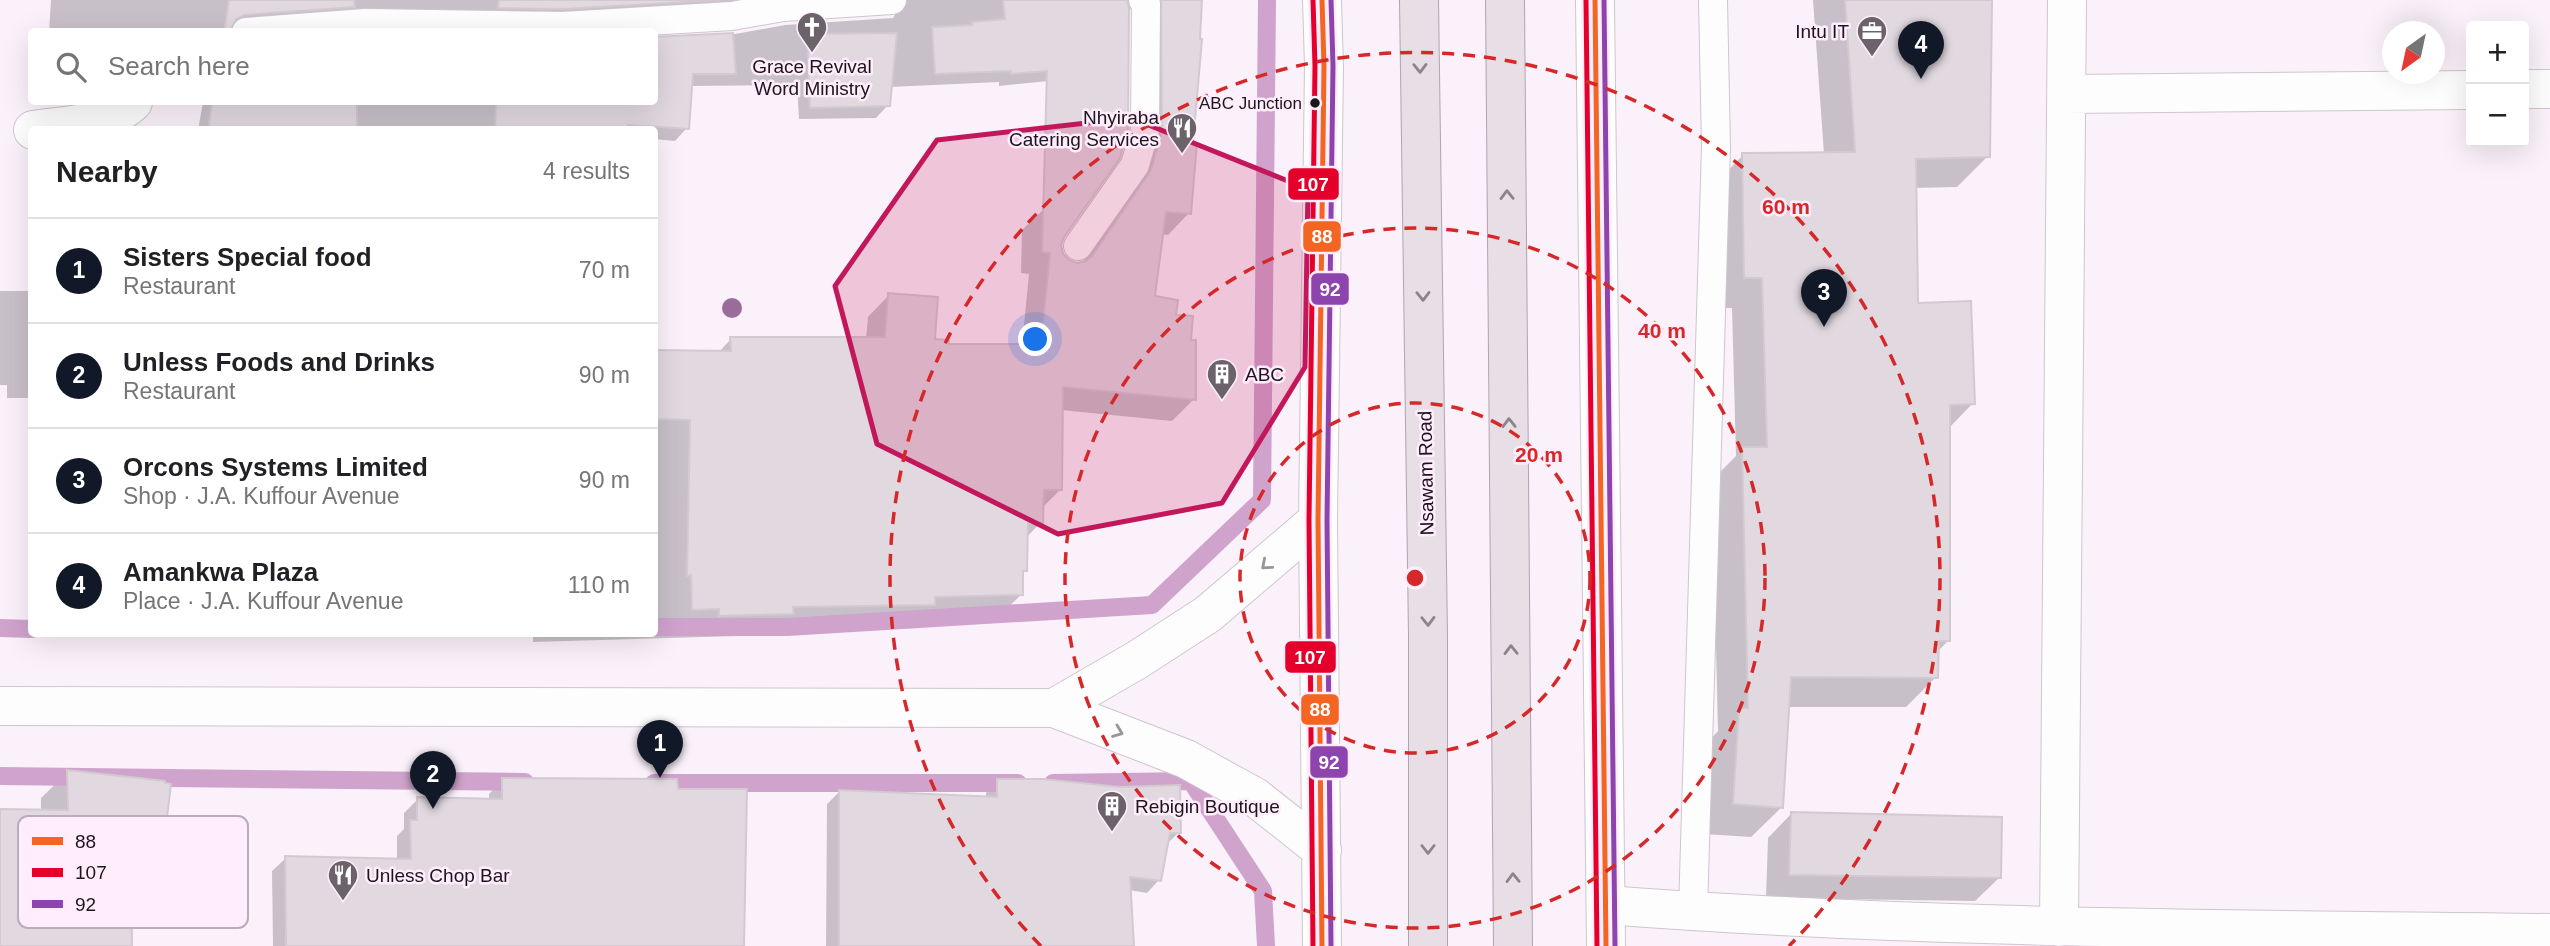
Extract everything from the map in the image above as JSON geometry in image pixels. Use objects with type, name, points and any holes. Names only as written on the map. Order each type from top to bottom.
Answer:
[{"type":"highway","name":"Nsawam Road","points":[[1419,0],[1428,636],[1428,946]]},
{"type":"highway","points":[[1505,0],[1513,946]]},
{"type":"street","points":[[1322,0],[1324,66],[1318,520],[1322,946]]},
{"type":"street","points":[[1595,0],[1606,946]]},
{"type":"street","points":[[2059,927],[2067,0]]},
{"type":"street","points":[[2529,89],[2550,89]]},
{"type":"street","points":[[2068,94],[2466,90]]},
{"type":"street","points":[[57,126],[100,119],[129,105]]},
{"type":"street","points":[[0,135],[28,131]]},
{"type":"street","points":[[1054,708],[1137,660],[1208,614],[1318,520]]},
{"type":"street","points":[[0,706],[1054,708],[1186,759],[1255,797],[1322,850]]},
{"type":"street","points":[[1606,905],[2059,927],[2550,933]]},
{"type":"lane","points":[[299,28],[365,23],[562,26],[733,16],[783,7],[892,0]]},
{"type":"lane","points":[[1078,246],[1135,165],[1145,130],[1146,4],[1143,0]]},
{"type":"lane","points":[[1693,911],[1716,146],[1713,0]]},
{"type":"highlighted area","points":[[1131,118],[1308,189],[1305,367],[1222,503],[1058,534],[877,444],[835,286],[937,140]]},
{"type":"building","points":[[229,0],[354,0],[355,7],[245,15],[236,19],[232,28],[225,28]]},
{"type":"building","points":[[499,0],[721,0],[563,9],[498,8]]},
{"type":"building","points":[[1003,0],[1127,0],[1128,128],[1120,158],[1064,237],[1061,245],[1063,254],[1077,263],[1092,256],[1151,170],[1162,130],[1161,0],[1202,0],[1202,39],[1193,143],[1197,143],[1191,214],[1166,212],[1155,296],[1178,300],[1176,315],[1193,316],[1191,340],[1196,340],[1196,400],[1063,387],[1062,490],[1044,490],[1043,523],[1028,522],[1027,571],[1023,571],[1023,595],[935,597],[935,605],[793,607],[794,614],[719,616],[719,609],[692,610],[691,575],[687,576],[690,420],[658,419],[658,350],[731,351],[730,337],[885,337],[888,293],[938,297],[935,339],[949,340],[949,344],[1041,344],[1050,253],[1042,252],[1047,71],[935,74],[932,27],[972,25],[972,22],[1005,19]]},
{"type":"building","points":[[1845,0],[1992,0],[1990,157],[1916,159],[1918,303],[1971,301],[1975,404],[1950,405],[1950,641],[1939,641],[1938,678],[1791,677],[1783,808],[1733,804],[1739,708],[1748,708],[1742,447],[1767,447],[1762,278],[1744,278],[1742,153],[1855,152]]},
{"type":"building","points":[[733,33],[736,74],[693,74],[689,129],[628,125],[495,126],[496,105],[658,105],[658,37]]},
{"type":"building","points":[[897,33],[890,106],[810,108],[807,34]]},
{"type":"building","points":[[212,105],[357,105],[357,126],[209,126]]},
{"type":"building","points":[[67,770],[165,781],[171,784],[167,816],[18,816],[18,928],[132,928],[132,946],[0,946],[0,809],[68,810]]},
{"type":"building","points":[[502,778],[677,779],[678,789],[747,789],[744,946],[286,946],[285,856],[411,859],[410,820],[417,820],[417,797],[502,799]]},
{"type":"building","points":[[997,779],[1043,779],[1120,787],[1180,785],[1181,833],[1170,833],[1161,881],[1130,877],[1134,946],[839,946],[839,790],[997,797]]},
{"type":"building","points":[[1791,812],[2002,817],[2001,878],[1789,875]]},
{"type":"waterway","points":[[658,627],[787,627],[1152,605],[1262,500],[1267,0]]},
{"type":"waterway","points":[[0,628],[28,629]]},
{"type":"waterway","points":[[0,776],[525,782]]},
{"type":"waterway","points":[[1053,783],[1191,781],[1263,891],[1266,946]]},
{"type":"waterway","points":[[654,783],[1018,783]]},
{"type":"transit line","name":"107","points":[[1313,0],[1315,66],[1309,520],[1313,946]]},
{"type":"transit line","name":"88","points":[[1322,0],[1324,66],[1318,520],[1322,946]]},
{"type":"transit line","name":"92","points":[[1331,0],[1333,66],[1327,520],[1331,946]]},
{"type":"transit line","name":"107","points":[[1586,0],[1597,946]]},
{"type":"transit line","name":"88","points":[[1595,0],[1606,946]]},
{"type":"transit line","name":"92","points":[[1604,0],[1615,946]]},
{"type":"place","name":"Grace Revival Word Ministry","points":[[812,54]]},
{"type":"place","name":"Intu IT","points":[[1872,58]]},
{"type":"place","name":"Amankwa Plaza","points":[[1921,79]]},
{"type":"place","name":"ABC Junction","points":[[1315,103]]},
{"type":"place","name":"Nhyiraba Catering Services","points":[[1182,155]]},
{"type":"place","name":"Orcons Systems Limited","points":[[1824,327]]},
{"type":"place","name":"ABC","points":[[1222,401]]},
{"type":"place","name":"Sisters Special food","points":[[660,778]]},
{"type":"place","name":"Unless Foods and Drinks","points":[[433,809]]},
{"type":"place","name":"Rebigin Boutique","points":[[1112,833]]},
{"type":"place","name":"Unless Chop Bar","points":[[343,902]]}]
